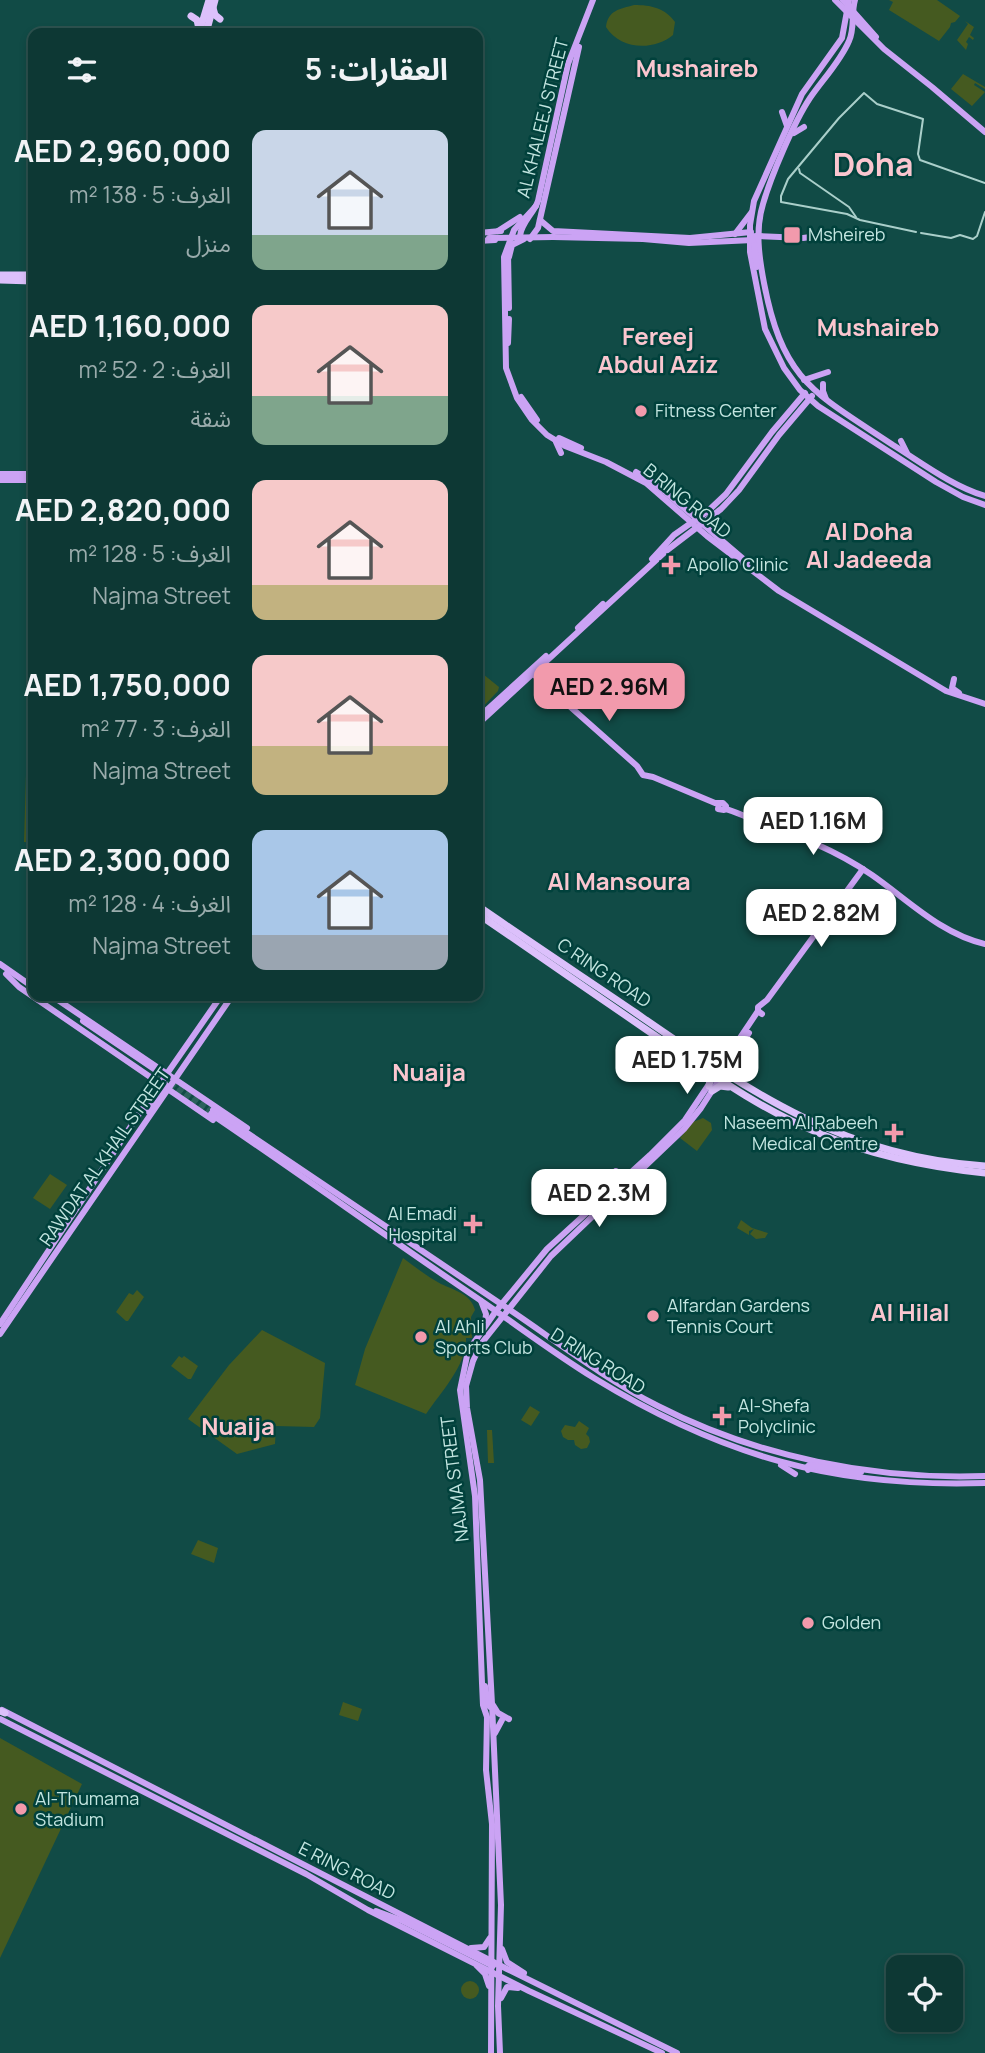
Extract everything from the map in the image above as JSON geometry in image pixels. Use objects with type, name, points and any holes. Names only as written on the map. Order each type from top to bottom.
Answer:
[{"type":"highway","points":[[205,24],[211,2]]},
{"type":"highway","points":[[205,24],[215,15],[211,2]]},
{"type":"highway","points":[[0,275],[28,275]]},
{"type":"highway","points":[[0,280],[28,281]]},
{"type":"highway","name":"C RING ROAD","points":[[483,909],[568,967],[632,1020],[667,1044],[704,1063]]},
{"type":"highway","name":"C RING ROAD","points":[[483,918],[572,978],[628,1007],[762,1107],[811,1126],[923,1157],[984,1166]]},
{"type":"highway","points":[[483,920],[492,930]]},
{"type":"highway","points":[[488,921],[499,925],[562,967],[568,967]]},
{"type":"highway","points":[[501,936],[514,939]]},
{"type":"highway","points":[[528,940],[542,944]]},
{"type":"highway","points":[[551,950],[559,961]]},
{"type":"highway","points":[[572,978],[576,976],[604,996],[628,1007]]},
{"type":"highway","points":[[583,982],[598,983]]},
{"type":"highway","points":[[583,982],[590,995]]},
{"type":"highway","points":[[606,988],[618,1001]]},
{"type":"highway","points":[[632,1020],[654,1030],[722,1078],[721,1086],[711,1089],[710,1079],[704,1063],[691,1046]]},
{"type":"highway","points":[[657,1043],[667,1044]]},
{"type":"highway","points":[[704,1063],[730,1060],[730,1071],[740,1083]]},
{"type":"highway","name":"C RING ROAD","points":[[722,1078],[740,1083],[846,1144],[907,1163],[955,1170],[984,1166]]},
{"type":"highway","points":[[811,1126],[814,1136]]},
{"type":"highway","points":[[846,1144],[857,1144],[919,1160],[923,1157]]},
{"type":"highway","points":[[947,1162],[963,1159]]},
{"type":"highway","points":[[927,1166],[930,1162],[984,1166]]},
{"type":"highway","points":[[955,1170],[966,1176]]},
{"type":"main road","name":"AL KHALEEJ STREET","points":[[595,0],[566,72],[537,210],[536,232],[527,239],[520,236],[520,230],[537,210],[573,65],[595,0]]},
{"type":"main road","points":[[837,0],[851,10],[880,41],[985,130]]},
{"type":"main road","points":[[837,0],[845,17],[844,32]]},
{"type":"main road","points":[[851,10],[864,31],[985,130]]},
{"type":"main road","points":[[801,125],[795,118],[844,32],[851,10]]},
{"type":"main road","points":[[848,45],[851,10]]},
{"type":"main road","points":[[769,310],[760,257],[753,236],[790,138],[801,125],[817,84],[845,43],[850,30],[851,10]]},
{"type":"main road","points":[[814,93],[856,32],[864,31]]},
{"type":"main road","points":[[787,113],[797,105],[808,84],[832,53]]},
{"type":"main road","points":[[562,60],[566,72]]},
{"type":"main road","points":[[808,84],[811,74]]},
{"type":"main road","points":[[735,234],[752,212],[761,184],[787,126],[787,113]]},
{"type":"main road","points":[[772,181],[776,163],[794,120],[787,113]]},
{"type":"main road","points":[[761,184],[750,252],[764,324],[774,351],[792,380],[796,402]]},
{"type":"main road","points":[[483,236],[498,231],[537,210],[544,226],[553,234],[572,237],[700,243],[724,242],[753,236]]},
{"type":"main road","name":"B RING ROAD","points":[[537,210],[518,224],[505,251],[504,336],[508,376],[528,416],[555,440],[630,473],[779,591],[822,616],[828,624],[946,691],[985,701]]},
{"type":"main road","points":[[752,212],[762,293],[784,353],[804,380],[818,406],[846,425],[897,447],[906,464],[924,478],[958,495],[984,503]]},
{"type":"main road","points":[[498,231],[508,231],[510,240]]},
{"type":"main road","points":[[490,238],[553,234],[691,238],[735,234],[803,238],[818,236]]},
{"type":"main road","points":[[700,243],[753,236]]},
{"type":"main road","points":[[483,237],[510,240],[651,240]]},
{"type":"main road","points":[[490,238],[505,251]]},
{"type":"main road","points":[[509,262],[512,245],[527,239]]},
{"type":"main road","name":"B RING ROAD","points":[[510,240],[509,364],[519,393],[533,415],[557,437],[622,465],[651,481],[689,513],[697,524]]},
{"type":"main road","points":[[760,257],[767,240]]},
{"type":"main road","points":[[724,242],[743,247],[750,252]]},
{"type":"main road","points":[[754,304],[761,309]]},
{"type":"main road","points":[[761,334],[764,324]]},
{"type":"main road","points":[[764,324],[787,366],[810,393],[966,489],[984,503]]},
{"type":"main road","points":[[804,380],[828,372]]},
{"type":"main road","points":[[792,380],[845,418],[866,427]]},
{"type":"main road","points":[[824,384],[823,392],[829,404]]},
{"type":"main road","points":[[686,536],[709,534],[710,514],[772,428],[796,402],[810,393]]},
{"type":"main road","points":[[668,548],[737,494],[810,393]]},
{"type":"main road","points":[[764,455],[770,440],[810,393]]},
{"type":"main road","points":[[799,411],[818,406]]},
{"type":"main road","points":[[555,440],[563,452],[574,450]]},
{"type":"main road","points":[[913,474],[902,458],[904,456],[931,472],[946,477]]},
{"type":"main road","points":[[483,720],[668,548],[686,536],[730,495],[740,481],[742,472]]},
{"type":"main road","points":[[0,476],[28,476]]},
{"type":"main road","points":[[0,476],[28,477]]},
{"type":"main road","points":[[663,498],[738,554]]},
{"type":"main road","points":[[678,512],[682,529]]},
{"type":"main road","points":[[689,513],[710,514]]},
{"type":"main road","points":[[483,714],[533,672],[646,565],[666,542],[682,529],[697,524]]},
{"type":"main road","name":"B RING ROAD","points":[[709,534],[783,589],[934,681],[960,694],[985,701]]},
{"type":"main road","points":[[769,592],[779,591]]},
{"type":"main road","points":[[828,624],[835,620],[853,630]]},
{"type":"main road","points":[[542,666],[542,681]]},
{"type":"main road","points":[[533,672],[645,772],[835,853],[877,879],[958,938],[984,946]]},
{"type":"main road","points":[[524,683],[534,679],[542,681]]},
{"type":"main road","points":[[954,679],[952,688],[960,694]]},
{"type":"main road","name":"NAJMA STREET","points":[[496,2053],[498,2006],[492,1933],[492,1841],[485,1732],[487,1717],[483,1705],[475,1496],[460,1390],[468,1351],[484,1326],[518,1298],[568,1239],[681,1125],[722,1078],[730,1060],[760,1013],[758,1007],[766,1004],[862,870]]},
{"type":"main road","points":[[0,964],[17,985],[28,993]]},
{"type":"main road","points":[[5,972],[28,983]]},
{"type":"main road","points":[[5,972],[28,989]]},
{"type":"main road","points":[[38,1001],[111,1051],[155,1072]]},
{"type":"main road","points":[[46,1001],[170,1082],[232,1116],[315,1179]]},
{"type":"main road","points":[[53,1001],[170,1082],[176,1095],[317,1188]]},
{"type":"main road","points":[[62,1001],[132,1048],[155,1072],[155,1091]]},
{"type":"main road","name":"RAWDAT AL KHAIL STREET","points":[[0,1334],[160,1102],[177,1059],[218,1001]]},
{"type":"main road","points":[[99,1188],[102,1178],[170,1082],[219,1001]]},
{"type":"main road","name":"RAWDAT AL KHAIL STREET","points":[[0,1324],[155,1091],[181,1072],[229,1001]]},
{"type":"main road","points":[[79,1032],[87,1033]]},
{"type":"main road","points":[[155,1072],[177,1059]]},
{"type":"main road","points":[[170,1082],[181,1072]]},
{"type":"main road","name":"NAJMA STREET","points":[[496,2053],[491,1994],[500,1943],[501,1905],[494,1742],[480,1479],[467,1408],[466,1386],[473,1361],[514,1289],[547,1249],[632,1178],[684,1129],[711,1089]]},
{"type":"main road","points":[[160,1102],[176,1095]]},
{"type":"main road","points":[[134,1115],[141,1111]]},
{"type":"main road","name":"D RING ROAD","points":[[983,1483],[935,1483],[829,1476],[808,1470],[796,1470],[751,1455],[682,1426],[590,1376],[520,1328],[502,1310],[489,1295],[212,1112],[395,1244],[480,1300],[502,1310],[526,1321],[608,1377],[658,1406],[714,1431],[786,1453],[880,1473],[933,1477],[985,1476]]},
{"type":"main road","points":[[122,1156],[131,1152]]},
{"type":"main road","points":[[81,1196],[110,1158]]},
{"type":"main road","points":[[632,1178],[629,1193],[611,1195],[618,1170],[634,1170]]},
{"type":"main road","points":[[389,1228],[408,1235],[419,1248]]},
{"type":"main road","points":[[466,1386],[470,1360],[478,1343],[570,1228]]},
{"type":"main road","points":[[395,1244],[420,1255],[586,1367],[608,1377]]},
{"type":"main road","points":[[22,1310],[55,1254]]},
{"type":"main road","points":[[467,1275],[489,1295],[501,1295],[514,1289]]},
{"type":"main road","points":[[518,1298],[517,1306],[526,1321]]},
{"type":"main road","points":[[480,1300],[486,1314],[484,1326]]},
{"type":"main road","points":[[489,1334],[503,1325],[520,1328]]},
{"type":"main road","points":[[636,1409],[646,1408]]},
{"type":"main road","points":[[699,1420],[714,1431]]},
{"type":"main road","points":[[682,1426],[690,1435]]},
{"type":"main road","points":[[705,1427],[722,1437],[788,1457],[796,1462],[796,1470]]},
{"type":"main road","points":[[730,1446],[786,1460],[788,1457]]},
{"type":"main road","points":[[796,1470],[803,1462],[880,1473]]},
{"type":"main road","points":[[808,1470],[809,1465],[852,1473],[861,1472]]},
{"type":"main road","points":[[872,1467],[880,1473]]},
{"type":"main road","points":[[850,1477],[856,1482]]},
{"type":"main road","points":[[935,1483],[948,1489]]},
{"type":"main road","points":[[963,1488],[983,1483]]},
{"type":"main road","points":[[480,1632],[486,1706],[493,1721]]},
{"type":"main road","points":[[485,1686],[488,1705],[492,1705],[505,1720],[498,1726],[494,1742]]},
{"type":"main road","name":"E RING ROAD","points":[[1,1713],[306,1874],[368,1910],[467,1958],[537,1983],[677,2053]]},
{"type":"main road","name":"E RING ROAD","points":[[1,1713],[469,1948],[529,1991],[662,2053]]},
{"type":"main road","points":[[485,1732],[489,1735],[497,1823]]},
{"type":"main road","points":[[492,1841],[496,1913],[496,2053]]},
{"type":"main road","points":[[368,1910],[394,1917],[599,2018],[618,2024]]},
{"type":"main road","points":[[469,1948],[484,1947],[492,1933]]},
{"type":"main road","points":[[500,1943],[507,1962],[537,1983]]},
{"type":"main road","points":[[467,1958],[485,1974],[491,1994]]},
{"type":"main road","points":[[498,2006],[507,1987],[529,1991]]},
{"type":"green space","points":[[889,0],[937,0],[960,16],[951,23],[939,41],[889,10],[893,2]]},
{"type":"green space","points":[[634,5],[652,7],[667,13],[675,22],[673,35],[656,44],[638,46],[612,35],[606,27],[609,17],[616,11]]},
{"type":"green space","points":[[965,21],[974,27],[970,35],[974,38],[973,40],[969,37],[966,50],[957,40],[968,24]]},
{"type":"green space","points":[[963,74],[985,87],[975,83],[974,85],[985,92],[972,106],[951,89]]},
{"type":"green space","points":[[483,674],[499,687],[483,707]]},
{"type":"green space","points":[[27,739],[28,739],[28,842],[24,842]]},
{"type":"green space","points":[[703,1118],[711,1123],[712,1130],[697,1151],[680,1138],[693,1122]]},
{"type":"green space","points":[[50,1174],[67,1185],[50,1209],[33,1198]]},
{"type":"green space","points":[[741,1220],[752,1228],[768,1233],[765,1238],[756,1239],[750,1234],[754,1229],[749,1231],[749,1235],[737,1228]]},
{"type":"green space","name":"Al Ahli Sports Club","points":[[403,1258],[436,1281],[466,1296],[475,1310],[471,1317],[472,1338],[466,1338],[458,1368],[426,1414],[355,1385],[365,1349]]},
{"type":"green space","points":[[137,1290],[144,1297],[126,1321],[116,1312],[129,1293],[133,1295]]},
{"type":"green space","points":[[262,1330],[325,1363],[320,1418],[314,1427],[276,1426],[275,1444],[237,1454],[188,1419],[229,1365]]},
{"type":"green space","points":[[179,1356],[184,1356],[198,1366],[191,1379],[171,1366]]},
{"type":"green space","points":[[530,1406],[540,1412],[531,1426],[521,1420]]},
{"type":"green space","points":[[579,1421],[589,1428],[586,1434],[590,1442],[587,1448],[581,1449],[575,1445],[574,1440],[563,1437],[561,1431],[565,1425],[575,1427]]},
{"type":"green space","points":[[487,1430],[492,1430],[494,1463],[488,1463]]},
{"type":"green space","points":[[198,1540],[218,1548],[214,1563],[191,1554]]},
{"type":"green space","points":[[343,1702],[362,1709],[358,1721],[339,1715]]},
{"type":"green space","points":[[0,1738],[82,1784],[0,1958]]},
{"type":"green space","points":[[470,1981],[476,1984],[479,1990],[476,1996],[470,1999],[464,1996],[461,1990],[464,1984]]},
{"type":"tunnel","points":[[157,1071],[213,1110]]},
{"type":"tunnel","points":[[154,1075],[211,1114]]},
{"type":"tram line","points":[[916,232],[860,220],[847,214],[781,202],[788,179],[839,118],[864,93],[877,104],[923,119],[918,154],[920,160],[985,183]]},
{"type":"tram line","points":[[799,169],[800,173],[849,207],[856,217]]},
{"type":"tram line","points":[[921,233],[951,238],[960,235],[973,239],[977,236],[985,212]]},
{"type":"place","name":"Msheireb","points":[[792,235]]},
{"type":"place","name":"Fitness Center","points":[[641,411]]},
{"type":"place","name":"Apollo Clinic","points":[[671,565]]},
{"type":"place","name":"Naseem Al Rabeeh Medical Centre","points":[[894,1133]]},
{"type":"place","name":"Al Emadi Hospital","points":[[473,1224]]},
{"type":"place","name":"Alfardan Gardens Tennis Court","points":[[653,1316]]},
{"type":"place","name":"Al Ahli Sports Club","points":[[421,1337]]},
{"type":"place","name":"Al-Shefa Polyclinic","points":[[722,1416]]},
{"type":"place","name":"Golden","points":[[808,1623]]},
{"type":"place","name":"Al-Thumama Stadium","points":[[21,1809]]},
{"type":"district","name":"Mushaireb","points":[[697,69]]},
{"type":"district","name":"Doha","points":[[873,165]]},
{"type":"district","name":"Mushaireb","points":[[878,328]]},
{"type":"district","name":"Fereej Abdul Aziz","points":[[658,351]]},
{"type":"district","name":"Al Doha Al Jadeeda","points":[[869,546]]},
{"type":"district","name":"Al Mansoura","points":[[619,882]]},
{"type":"district","name":"Nuaija","points":[[429,1073]]},
{"type":"district","name":"Al Hilal","points":[[910,1313]]},
{"type":"district","name":"Nuaija","points":[[238,1427]]}]
